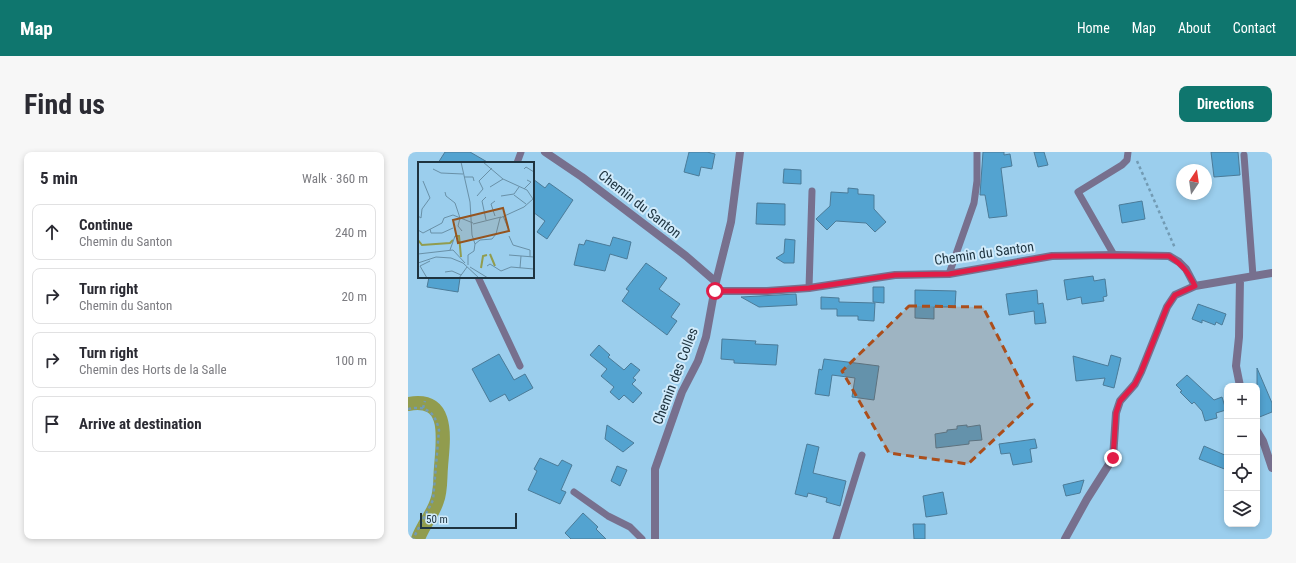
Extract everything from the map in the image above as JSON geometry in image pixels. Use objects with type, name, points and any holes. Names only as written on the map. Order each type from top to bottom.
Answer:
[{"type":"street","name":"Chemin du Santon","points":[[544,152],[582,176],[686,256],[716,282]]},
{"type":"street","name":"Chemin des Colles","points":[[655,539],[655,469],[682,392],[698,360],[706,337],[716,282],[731,222],[740,152]]},
{"type":"street","name":"Chemin du Santon","points":[[715,291],[767,291],[809,288],[895,275],[949,274],[1052,256],[1169,256],[1179,262]]},
{"type":"street","points":[[1179,262],[1186,269],[1195,286]]},
{"type":"street","points":[[1065,539],[1087,499],[1113,458],[1116,413],[1120,401],[1135,384],[1167,307],[1175,295],[1195,286],[1272,273]]},
{"type":"street","points":[[1239,383],[1236,366],[1239,337],[1240,279]]},
{"type":"street","points":[[1260,436],[1272,468]]},
{"type":"lane","points":[[517,162],[521,152]]},
{"type":"lane","points":[[949,274],[974,203],[977,181],[977,152]]},
{"type":"lane","points":[[1114,255],[1078,192],[1122,166],[1128,153]]},
{"type":"lane","points":[[1244,155],[1253,276]]},
{"type":"lane","points":[[809,288],[812,191]]},
{"type":"lane","points":[[478,278],[520,366]]},
{"type":"lane","points":[[836,539],[862,455]]},
{"type":"lane","points":[[574,492],[608,516],[630,527],[642,539]]},
{"type":"path","points":[[1128,153],[1136,160],[1174,244],[1179,262]]},
{"type":"path","points":[[423,408],[425,402]]},
{"type":"path","points":[[408,409],[418,407],[428,411],[436,420],[439,430],[433,500],[413,539]]},
{"type":"highlighted area","points":[[909,306],[983,307],[1032,404],[968,464],[889,453],[842,371]]},
{"type":"building","points":[[445,152],[470,152],[487,162],[439,162]]},
{"type":"building","points":[[689,152],[707,152],[715,154],[712,169],[701,167],[699,176],[684,172]]},
{"type":"building","points":[[983,152],[1004,152],[1004,155],[1010,154],[1012,166],[1001,168],[1007,216],[989,218],[985,195],[980,195]]},
{"type":"building","points":[[1034,152],[1044,152],[1048,165],[1038,167]]},
{"type":"building","points":[[1211,152],[1238,152],[1240,175],[1214,177]]},
{"type":"building","points":[[784,169],[801,170],[801,184],[783,183]]},
{"type":"building","points":[[534,180],[545,188],[549,183],[573,200],[547,239],[537,232],[545,221],[534,213]]},
{"type":"building","points":[[848,188],[858,189],[858,194],[874,195],[874,209],[886,222],[875,232],[866,223],[836,221],[827,230],[816,219],[830,206],[831,192],[848,193]]},
{"type":"building","points":[[1142,201],[1145,219],[1122,223],[1119,205]]},
{"type":"building","points":[[757,203],[785,204],[785,225],[756,224]]},
{"type":"building","points":[[613,237],[631,242],[627,259],[610,254],[605,271],[574,265],[579,244],[584,245],[586,240],[610,246]]},
{"type":"building","points":[[785,239],[795,240],[794,263],[784,263],[776,258],[784,253]]},
{"type":"building","points":[[646,263],[667,278],[659,289],[680,304],[671,317],[677,321],[667,335],[622,301],[629,291],[626,289]]},
{"type":"building","points":[[1093,276],[1094,281],[1105,279],[1107,296],[1103,297],[1104,301],[1082,304],[1081,297],[1067,300],[1064,280]]},
{"type":"building","points":[[429,278],[460,278],[458,292],[427,287]]},
{"type":"building","points":[[873,287],[884,287],[884,303],[873,302]]},
{"type":"building","points":[[915,290],[956,291],[955,307],[934,307],[934,319],[915,318]]},
{"type":"building","points":[[1037,290],[1038,304],[1043,303],[1046,323],[1035,324],[1034,311],[1009,315],[1006,294]]},
{"type":"building","points":[[796,294],[797,305],[759,307],[741,297]]},
{"type":"building","points":[[821,297],[839,298],[839,302],[875,303],[874,321],[858,320],[858,316],[837,316],[837,309],[821,309]]},
{"type":"building","points":[[1198,304],[1226,314],[1222,325],[1216,322],[1215,325],[1202,320],[1202,323],[1192,319]]},
{"type":"building","points":[[722,339],[756,341],[755,344],[778,345],[776,365],[734,363],[734,360],[721,359]]},
{"type":"building","points":[[599,345],[610,355],[608,357],[624,370],[631,363],[640,370],[633,378],[636,380],[632,384],[642,393],[633,403],[624,395],[619,400],[610,392],[614,387],[601,376],[607,369],[590,355]]},
{"type":"building","points":[[499,354],[514,380],[525,374],[533,388],[509,401],[505,394],[490,402],[472,369]]},
{"type":"building","points":[[1111,355],[1121,358],[1114,388],[1103,385],[1105,378],[1076,381],[1073,356],[1108,366]]},
{"type":"building","points":[[824,359],[879,366],[874,400],[852,397],[855,378],[832,375],[829,396],[815,394],[819,369],[822,370]]},
{"type":"building","points":[[1257,368],[1272,403],[1272,412],[1260,417],[1260,383],[1257,383]]},
{"type":"building","points":[[1187,375],[1214,400],[1222,397],[1224,411],[1216,413],[1217,418],[1205,421],[1202,411],[1194,402],[1192,404],[1180,392],[1182,391],[1176,385]]},
{"type":"building","points":[[607,425],[634,443],[623,452],[605,439]]},
{"type":"building","points":[[967,425],[967,427],[980,425],[982,440],[969,441],[969,444],[936,448],[935,434],[947,432],[947,430],[957,429],[957,426]]},
{"type":"building","points":[[1035,439],[1037,448],[1030,449],[1032,462],[1013,465],[1010,453],[1001,454],[999,444]]},
{"type":"building","points":[[807,444],[819,447],[813,473],[846,481],[840,506],[826,502],[827,498],[808,493],[807,497],[795,494]]},
{"type":"building","points":[[1204,446],[1224,455],[1224,469],[1199,459]]},
{"type":"building","points":[[540,458],[558,466],[562,460],[572,465],[561,490],[566,492],[560,504],[528,490],[537,471],[534,469]]},
{"type":"building","points":[[617,466],[627,470],[620,486],[611,481]]},
{"type":"building","points":[[1084,480],[1080,493],[1066,496],[1063,485]]},
{"type":"building","points":[[943,492],[947,514],[926,517],[923,496]]},
{"type":"building","points":[[583,513],[598,527],[596,529],[606,539],[571,539],[565,533]]},
{"type":"building","points":[[913,524],[925,524],[925,539],[914,539]]},
{"type":"waterway","points":[[408,404],[422,403],[432,407],[438,413],[443,433],[438,497],[418,539]]},
{"type":"route","points":[[715,291],[767,291],[809,288],[895,275],[949,274],[1052,256],[1169,256],[1179,262],[1186,269],[1195,286],[1175,295],[1167,307],[1141,372],[1135,384],[1120,401],[1116,413],[1113,458]]}]
